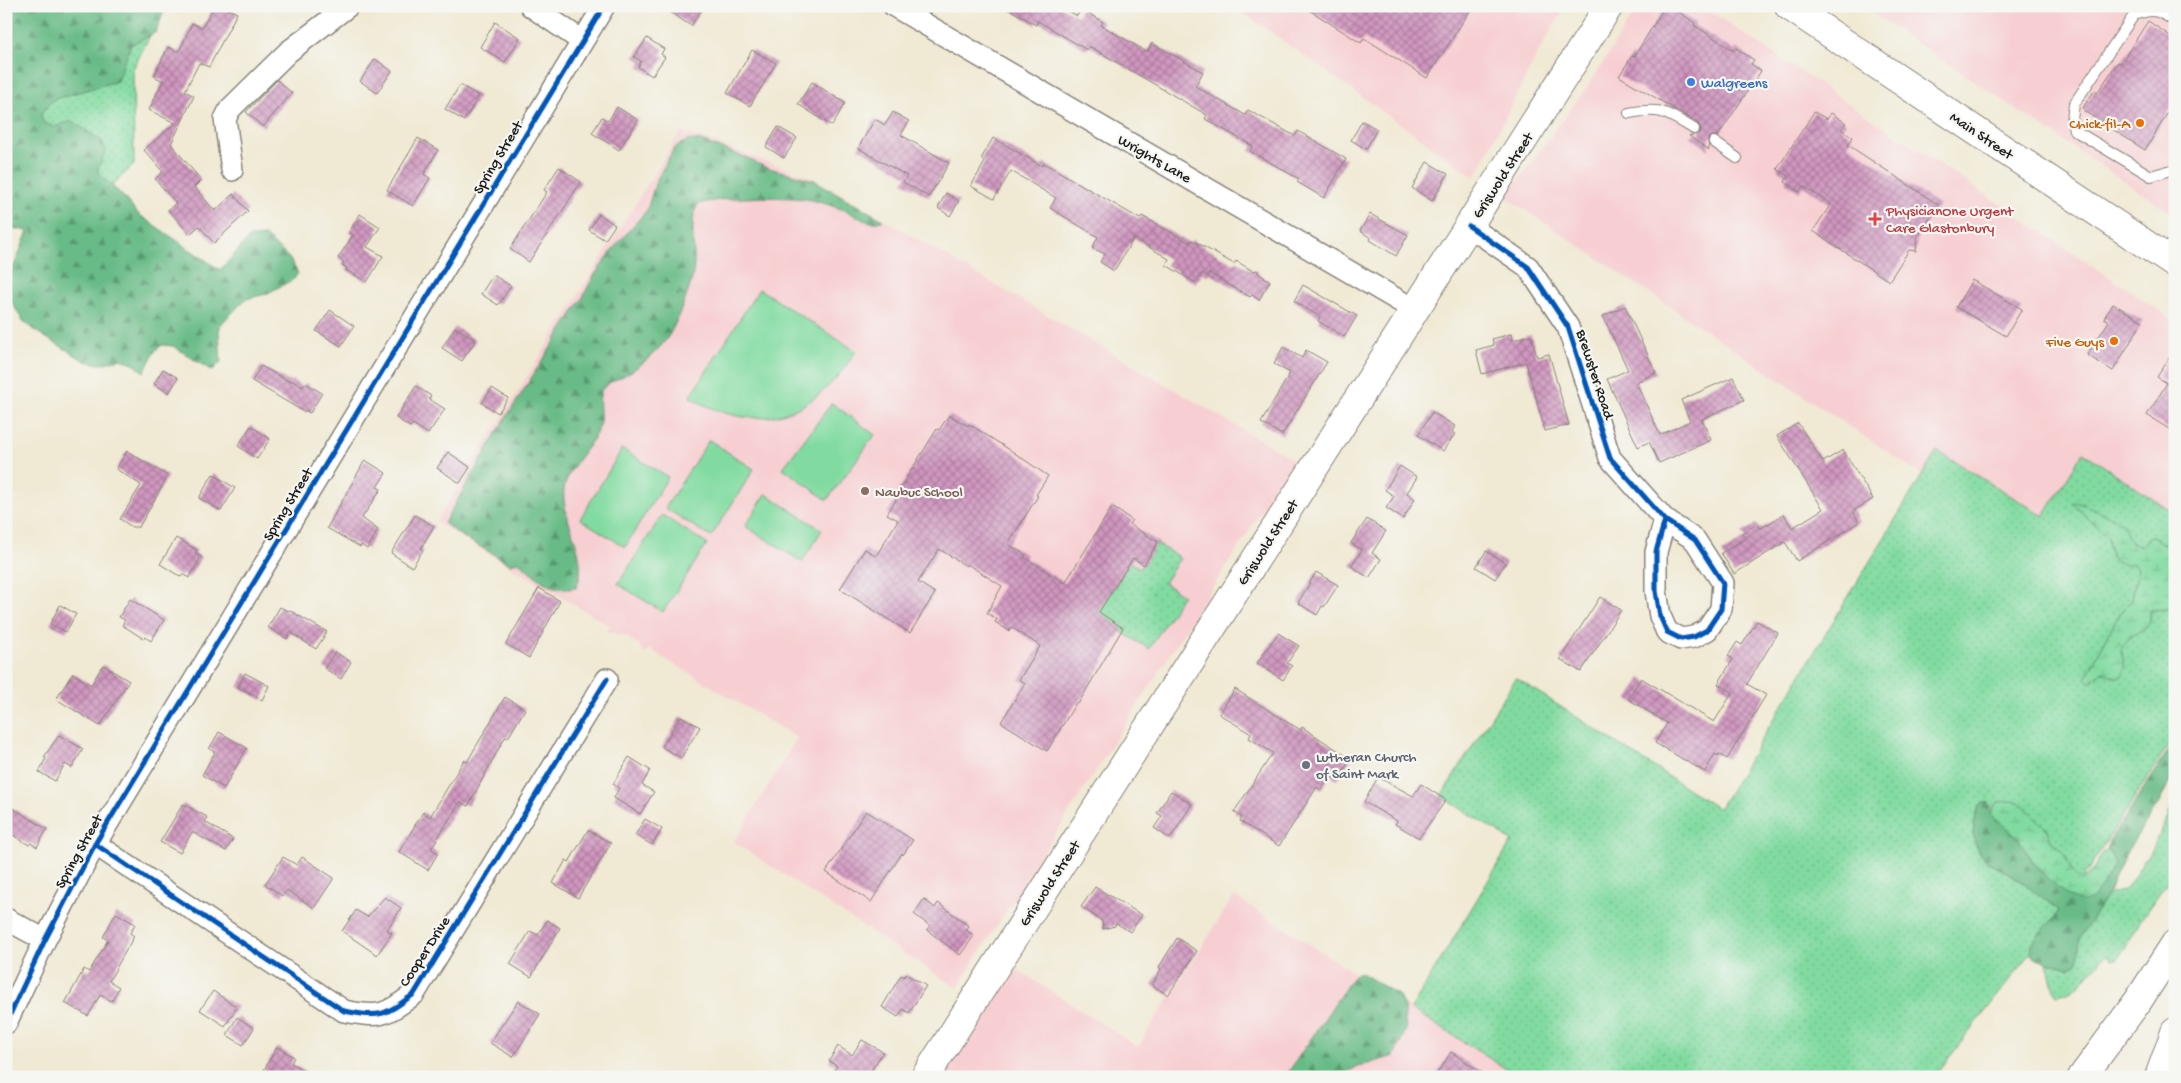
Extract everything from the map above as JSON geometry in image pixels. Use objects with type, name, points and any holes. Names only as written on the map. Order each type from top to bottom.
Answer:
[{"type":"main road","name":"Griswold Street","points":[[925,1077],[1609,6]]},
{"type":"main road","name":"Main Street","points":[[1789,6],[2175,264]]},
{"type":"main road","points":[[2082,1077],[2138,1001],[2175,944]]},
{"type":"main road","points":[[2159,1077],[2175,1032]]},
{"type":"street","points":[[232,170],[226,126],[226,119],[230,109],[278,60],[348,6]]},
{"type":"street","points":[[531,6],[582,41]]},
{"type":"street","name":"Spring Street","points":[[6,1023],[95,844],[604,6]]},
{"type":"street","name":"Wrights Lane","points":[[894,6],[1415,310]]},
{"type":"street","name":"Brewster Road","points":[[1469,226],[1528,267],[1568,327],[1610,458],[1665,520],[1695,540],[1723,583],[1721,610],[1707,630],[1694,637],[1680,638],[1667,632],[1660,616],[1656,591],[1656,552],[1665,520]]},
{"type":"street","name":"Cooper Drive","points":[[95,844],[344,1011],[371,1016],[392,1010],[414,994],[607,679]]},
{"type":"street","points":[[6,919],[46,940]]},
{"type":"lane","points":[[2168,171],[2151,176],[2074,130],[2072,119],[2074,104],[2134,15],[2148,10],[2158,11],[2175,21]]},
{"type":"lane","points":[[1629,113],[1660,110],[1694,129]]},
{"type":"lane","points":[[1714,142],[1737,158]]},
{"type":"shaded area","points":[[1234,6],[1566,6],[1541,47],[1475,177]]},
{"type":"shaded area","points":[[1638,6],[1702,6],[2175,321],[2175,514],[2083,453],[2044,517],[1937,452],[1922,475],[1506,197],[1593,79]]},
{"type":"shaded area","points":[[1862,6],[2175,6],[2175,215]]},
{"type":"shaded area","name":"Naubuc School","points":[[681,131],[813,178],[1294,460],[957,988],[734,842],[797,738],[649,649],[645,654],[638,644],[627,636],[607,632],[610,626],[436,522]]},
{"type":"shaded area","points":[[1234,896],[1356,974],[1285,1077],[943,1077],[1013,967],[1138,1047]]},
{"type":"shaded area","points":[[1402,1003],[1519,1077],[1335,1077],[1355,1068],[1394,1056],[1406,1030]]},
{"type":"green space","points":[[6,6],[165,6],[133,69],[134,165],[96,200],[6,145]]},
{"type":"green space","points":[[6,6],[166,6],[156,32],[131,45],[117,81],[52,100],[41,114],[43,122],[54,127],[72,121],[102,141],[106,151],[98,169],[99,174],[120,193],[138,214],[220,270],[250,237],[265,236],[289,258],[298,273],[294,279],[266,294],[246,299],[221,324],[219,331],[221,362],[212,371],[173,346],[162,345],[155,351],[144,372],[131,362],[120,359],[100,364],[85,361],[40,334],[22,320],[8,295],[7,284],[28,231],[6,225]]},
{"type":"green space","points":[[689,140],[701,141],[750,159],[765,167],[814,180],[883,220],[877,222],[867,221],[841,209],[801,199],[771,197],[736,198],[697,205],[693,219],[694,257],[692,279],[674,326],[666,340],[648,359],[601,390],[599,426],[566,481],[564,493],[565,506],[580,561],[580,575],[576,588],[566,589],[551,586],[518,562],[510,564],[458,534],[444,523],[502,424],[583,297],[593,277],[617,244],[647,210],[656,181],[673,150],[678,145]]},
{"type":"green space","points":[[759,289],[856,351],[840,373],[823,391],[804,405],[783,414],[761,418],[739,416],[715,409],[690,397]]},
{"type":"green space","points":[[832,403],[875,435],[827,500],[783,468]]},
{"type":"green space","points":[[709,440],[754,469],[711,537],[665,508]]},
{"type":"green space","points":[[622,449],[668,477],[625,547],[580,519]]},
{"type":"green space","points":[[1937,451],[2044,516],[2083,452],[2175,514],[2175,551],[2174,548],[2161,543],[2153,536],[2149,537],[2142,546],[2132,544],[2126,537],[2124,526],[2108,537],[2111,556],[2135,564],[2138,568],[2132,599],[2120,613],[2089,671],[2090,683],[2102,671],[2115,677],[2125,668],[2121,650],[2128,639],[2150,622],[2150,610],[2168,609],[2175,604],[2175,735],[2082,879],[2079,879],[2073,873],[2064,854],[2051,840],[2046,828],[2019,803],[1998,802],[1992,810],[1991,806],[1977,809],[1973,833],[1975,843],[1986,861],[2012,875],[2055,905],[2059,910],[2036,939],[2031,953],[1934,1077],[1519,1077],[1411,1009],[1512,841],[1441,796],[1516,678],[1719,809]]},
{"type":"green space","points":[[766,494],[822,530],[802,562],[745,526]]},
{"type":"green space","points":[[2074,502],[2101,512],[2121,523],[2132,544],[2142,546],[2149,537],[2153,536],[2161,543],[2174,548],[2175,551],[2175,604],[2168,609],[2150,610],[2150,622],[2147,626],[2128,639],[2121,650],[2125,668],[2122,676],[2115,677],[2102,671],[2090,683],[2086,679],[2089,671],[2120,613],[2132,599],[2138,569],[2135,564],[2125,565],[2112,559],[2108,537],[2073,504]]},
{"type":"green space","points":[[662,515],[707,544],[663,612],[618,584]]},
{"type":"green space","points":[[1156,543],[1180,558],[1164,583],[1183,595],[1149,649],[1096,616],[1130,562],[1140,568]]},
{"type":"green space","points":[[2175,740],[2175,771],[2159,803],[2127,851],[2107,895],[2080,938],[2078,962],[2069,968],[2033,957],[2032,944],[2059,910],[2012,875],[1986,861],[1980,854],[1973,833],[1977,809],[1981,804],[1988,802],[1991,814],[2017,836],[2034,863],[2071,898],[2110,852],[2107,850],[2109,842]]},
{"type":"green space","points":[[2013,801],[2024,806],[2046,828],[2051,840],[2064,854],[2073,873],[2079,879],[2091,872],[2104,851],[2110,851],[2114,864],[2107,879],[2092,899],[2082,902],[2071,898],[2034,863],[2017,836],[1991,814],[1998,802]]},
{"type":"green space","points":[[2175,801],[2175,873],[2133,932],[2117,959],[2111,959],[2108,955],[2104,957],[2077,986],[2057,995],[2054,991],[2047,962],[2069,968],[2076,964],[2080,938],[2107,895],[2124,890],[2131,882],[2157,840]]},
{"type":"green space","points":[[1360,972],[1398,995],[1404,1007],[1406,1030],[1394,1056],[1355,1068],[1335,1077],[1285,1077],[1354,975]]},
{"type":"building","points":[[214,6],[222,6],[237,13],[209,67],[199,63],[185,91],[194,96],[171,144],[201,180],[194,187],[215,211],[233,194],[248,211],[214,243],[199,226],[190,234],[168,210],[176,203],[155,179],[163,172],[144,150],[175,123],[149,110],[163,81],[154,76],[168,47],[179,52],[192,23],[202,28]]},
{"type":"building","points":[[661,6],[704,6],[691,26]]},
{"type":"building","points":[[1004,6],[1060,6],[1077,16],[1081,9],[1103,22],[1101,25],[1147,52],[1152,43],[1203,72],[1195,86],[1245,115],[1248,110],[1295,136],[1298,131],[1346,159],[1324,198],[1297,182],[1299,179],[1250,151],[1253,146],[1205,119],[1207,115],[1089,46],[1087,50],[1038,21],[1036,25]]},
{"type":"building","points":[[1303,6],[1473,6],[1427,78],[1364,38],[1361,43]]},
{"type":"building","name":"Walgreens","points":[[1665,6],[1670,6],[1695,23],[1694,25],[1734,51],[1736,48],[1754,60],[1751,64],[1761,71],[1718,136],[1712,136],[1708,139],[1709,150],[1689,136],[1700,133],[1701,129],[1698,123],[1619,76],[1632,56],[1634,57]]},
{"type":"building","points":[[2148,21],[2175,39],[2175,101],[2145,150],[2084,111],[2085,109],[2083,108],[2094,91],[2097,93],[2118,62],[2121,63]]},
{"type":"building","points":[[495,22],[520,38],[505,62],[480,47]]},
{"type":"building","points":[[647,38],[664,49],[661,54],[665,57],[652,76],[638,67],[641,61],[634,57]]},
{"type":"building","points":[[752,50],[776,63],[750,106],[727,93]]},
{"type":"building","points":[[375,59],[392,71],[377,93],[360,81]]},
{"type":"building","points":[[277,80],[292,93],[263,127],[246,112]]},
{"type":"building","points":[[812,82],[845,103],[832,126],[798,104]]},
{"type":"building","points":[[460,85],[479,96],[464,121],[445,109]]},
{"type":"building","points":[[617,107],[638,120],[619,150],[592,133],[602,117],[608,121]]},
{"type":"building","points":[[893,112],[909,121],[901,135],[949,163],[929,197],[903,182],[907,176],[858,148],[875,119],[885,125]]},
{"type":"building","points":[[1814,112],[1827,119],[1831,113],[1846,123],[1841,129],[1853,137],[1848,145],[1939,205],[1917,238],[1916,251],[1909,250],[1889,281],[1813,231],[1831,204],[1803,186],[1799,192],[1785,182],[1788,176],[1777,169]]},
{"type":"building","points":[[1362,121],[1377,129],[1366,149],[1351,140]]},
{"type":"building","points":[[778,127],[797,138],[784,158],[766,147]]},
{"type":"building","points":[[418,138],[438,150],[424,174],[430,178],[413,206],[387,190]]},
{"type":"building","points":[[993,138],[1042,166],[1044,163],[1140,219],[1142,216],[1190,243],[1192,240],[1234,264],[1236,261],[1253,271],[1257,270],[1259,274],[1270,281],[1259,300],[1252,295],[1250,297],[1209,273],[1207,276],[1202,273],[1196,283],[1166,265],[1169,259],[1134,238],[1114,271],[1100,262],[1105,254],[1092,248],[1098,237],[1050,208],[1056,198],[1011,171],[994,199],[971,186],[985,162],[981,159]]},
{"type":"building","points":[[1427,162],[1448,174],[1432,201],[1412,188]]},
{"type":"building","points":[[559,167],[581,182],[529,262],[510,249],[547,192],[544,190]]},
{"type":"building","points":[[946,193],[959,201],[950,216],[938,208]]},
{"type":"building","points":[[360,214],[380,227],[367,247],[383,256],[367,282],[346,270],[347,268],[342,265],[344,262],[338,258],[353,235],[349,232]]},
{"type":"building","points":[[599,214],[615,225],[605,240],[589,230]]},
{"type":"building","points":[[1370,214],[1408,235],[1396,256],[1370,240],[1371,238],[1360,231]]},
{"type":"building","points":[[493,275],[511,286],[498,305],[481,294]]},
{"type":"building","points":[[1972,280],[2022,309],[2006,336],[1956,307]]},
{"type":"building","points":[[1303,285],[1357,316],[1344,337],[1318,321],[1320,317],[1294,301]]},
{"type":"building","name":"Five Guys","points":[[2113,304],[2143,321],[2113,371],[2087,355],[2109,321],[2104,318]]},
{"type":"building","points":[[1625,306],[1656,373],[1636,382],[1660,435],[1690,421],[1681,400],[1733,377],[1744,400],[1702,419],[1711,440],[1659,463],[1649,442],[1638,447],[1607,379],[1628,370],[1603,316]]},
{"type":"building","points":[[330,310],[354,326],[341,346],[316,331]]},
{"type":"building","points":[[455,327],[476,340],[462,361],[442,348]]},
{"type":"building","points":[[1511,334],[1513,340],[1531,335],[1537,357],[1549,354],[1569,425],[1545,431],[1526,362],[1482,374],[1476,350],[1494,345],[1492,339]]},
{"type":"building","points":[[1283,347],[1302,358],[1306,350],[1327,362],[1282,435],[1261,423],[1290,373],[1274,364]]},
{"type":"building","points":[[2175,349],[2175,433],[2147,415],[2167,383],[2157,377]]},
{"type":"building","points":[[261,366],[290,382],[291,380],[303,387],[305,383],[322,393],[310,413],[305,410],[304,412],[252,381]]},
{"type":"building","points":[[163,369],[178,378],[169,393],[154,384]]},
{"type":"building","points":[[416,386],[431,396],[429,399],[445,409],[428,434],[413,424],[410,427],[396,418]]},
{"type":"building","points":[[492,388],[508,398],[498,413],[482,403]]},
{"type":"building","points":[[1432,412],[1455,426],[1452,432],[1455,434],[1443,451],[1418,435]]},
{"type":"building","points":[[949,415],[968,426],[969,424],[1048,476],[1036,495],[1038,496],[1008,544],[1026,555],[1024,557],[1065,583],[1112,507],[1132,520],[1129,524],[1158,542],[1144,565],[1133,558],[1099,612],[1123,628],[1078,704],[1076,703],[1047,751],[1001,722],[1025,683],[1019,680],[1040,646],[1011,627],[1009,631],[995,622],[997,619],[987,613],[1002,586],[939,549],[918,582],[935,593],[910,633],[840,589],[865,549],[876,556],[898,520],[887,514],[899,495],[897,493],[937,429],[939,430]]},
{"type":"building","points":[[1798,423],[1823,462],[1843,450],[1873,499],[1853,511],[1859,522],[1797,561],[1785,542],[1734,574],[1721,553],[1746,538],[1742,533],[1756,524],[1760,529],[1784,514],[1792,528],[1823,509],[1777,436]]},
{"type":"building","points":[[251,426],[270,439],[257,459],[238,446]]},
{"type":"building","points":[[127,451],[168,476],[139,527],[132,527],[120,519],[141,485],[116,469]]},
{"type":"building","points":[[448,452],[470,467],[460,483],[437,468]]},
{"type":"building","points":[[365,460],[386,473],[377,487],[381,489],[362,518],[378,530],[367,549],[327,528]]},
{"type":"building","points":[[1400,466],[1417,477],[1407,493],[1415,499],[1403,519],[1386,508],[1394,496],[1385,490]]},
{"type":"building","points":[[213,474],[235,488],[221,511],[199,498]]},
{"type":"building","points":[[415,515],[434,526],[421,548],[423,550],[412,567],[391,553]]},
{"type":"building","points":[[1367,519],[1386,531],[1372,553],[1381,559],[1369,578],[1351,566],[1362,550],[1351,543]]},
{"type":"building","points":[[176,538],[197,550],[195,553],[201,557],[189,578],[183,574],[181,577],[160,564]]},
{"type":"building","points":[[1486,551],[1506,563],[1495,579],[1476,567]]},
{"type":"building","points":[[1316,572],[1338,585],[1317,615],[1298,603]]},
{"type":"building","points":[[539,588],[560,601],[529,658],[506,644]]},
{"type":"building","points":[[1600,597],[1621,610],[1581,672],[1560,659]]},
{"type":"building","points":[[130,599],[164,620],[151,641],[145,637],[144,639],[122,625],[125,620],[119,617]]},
{"type":"building","points":[[60,605],[76,614],[66,632],[50,624]]},
{"type":"building","points":[[280,607],[289,610],[327,632],[316,649],[290,632],[287,639],[268,627]]},
{"type":"building","points":[[1757,621],[1778,633],[1747,684],[1766,695],[1727,759],[1719,754],[1718,756],[1715,754],[1705,772],[1655,743],[1667,723],[1628,699],[1641,678],[1714,722],[1733,692],[1718,684],[1733,659],[1728,656],[1737,642],[1742,645]]},
{"type":"building","points":[[1278,633],[1299,646],[1287,663],[1292,666],[1283,680],[1257,663]]},
{"type":"building","points":[[335,652],[351,662],[341,679],[324,668]]},
{"type":"building","points":[[103,665],[129,681],[100,726],[56,699],[73,673],[91,685]]},
{"type":"building","points":[[245,673],[269,686],[262,700],[238,687]]},
{"type":"building","name":"Lutheran Church of Saint Mark","points":[[1235,689],[1301,730],[1302,727],[1351,759],[1337,780],[1331,775],[1321,790],[1317,787],[1279,846],[1240,821],[1242,817],[1234,812],[1273,753],[1249,738],[1251,734],[1219,714]]},
{"type":"building","points":[[505,697],[525,709],[508,738],[505,737],[468,806],[460,802],[431,849],[438,853],[428,870],[399,852],[423,812],[430,817],[464,760],[467,762]]},
{"type":"building","points":[[681,716],[700,727],[681,758],[662,747]]},
{"type":"building","points":[[219,732],[247,748],[224,788],[202,775],[215,752],[209,749]]},
{"type":"building","points":[[59,735],[83,749],[72,768],[65,764],[55,781],[39,772],[46,758],[44,757]]},
{"type":"building","points":[[629,757],[650,770],[642,785],[654,792],[640,814],[614,798],[619,788],[613,784]]},
{"type":"building","points":[[1378,777],[1413,796],[1421,784],[1446,800],[1419,838],[1395,824],[1397,821],[1364,802]]},
{"type":"building","points":[[1171,791],[1192,804],[1170,839],[1154,828],[1162,816],[1157,813]]},
{"type":"building","points":[[6,804],[47,829],[37,847],[31,843],[29,845],[6,831]]},
{"type":"building","points":[[183,804],[207,817],[205,822],[233,839],[226,851],[192,832],[180,853],[160,842]]},
{"type":"building","points":[[866,811],[913,840],[903,855],[902,853],[871,902],[826,872]]},
{"type":"building","points":[[645,819],[662,829],[652,845],[635,835]]},
{"type":"building","points":[[588,830],[611,843],[578,898],[553,883],[566,860],[569,862]]},
{"type":"building","points":[[283,857],[297,865],[302,857],[334,878],[314,908],[287,890],[282,896],[265,884]]},
{"type":"building","points":[[1095,887],[1142,915],[1130,932],[1116,923],[1115,926],[1103,929],[1102,921],[1081,907]]},
{"type":"building","points":[[385,897],[401,908],[387,930],[392,933],[377,955],[342,931],[356,910],[367,917]]},
{"type":"building","points":[[924,899],[935,908],[938,903],[969,926],[966,930],[974,936],[960,955],[927,930],[930,926],[914,914]]},
{"type":"building","points":[[116,913],[135,924],[130,933],[134,936],[109,981],[119,987],[112,1001],[100,995],[88,1016],[65,1003],[84,969],[89,972],[108,940],[103,937]]},
{"type":"building","points":[[547,920],[560,928],[531,977],[510,964],[530,931],[538,935]]},
{"type":"building","points":[[1177,938],[1197,951],[1168,995],[1152,985],[1161,969],[1159,967]]},
{"type":"building","points":[[906,974],[926,986],[909,1013],[903,1009],[898,1017],[882,1007],[901,975],[904,977]]},
{"type":"building","points":[[213,991],[237,1007],[225,1026],[200,1010]]},
{"type":"building","points":[[518,1001],[540,1014],[513,1057],[490,1043]]},
{"type":"building","points":[[237,1017],[254,1028],[243,1045],[227,1035]]},
{"type":"building","points":[[862,1040],[883,1052],[867,1077],[856,1071],[853,1077],[830,1077],[837,1066],[829,1061],[838,1046],[852,1055]]},
{"type":"building","points":[[277,1047],[294,1057],[291,1063],[314,1077],[260,1077]]},
{"type":"building","points":[[1451,1052],[1489,1077],[1435,1077]]},
{"type":"cycle path","points":[[6,1023],[45,940],[95,844],[604,6]]},
{"type":"cycle path","points":[[1469,226],[1528,267],[1568,327],[1610,458],[1665,520],[1695,540],[1723,583],[1721,609],[1707,630],[1694,637],[1681,639],[1667,632],[1660,616],[1656,591],[1656,552],[1665,520]]},
{"type":"cycle path","points":[[95,844],[344,1011],[366,1014],[382,1013],[396,1007],[414,994],[607,679]]},
{"type":"place","name":"Walgreens","points":[[1691,82]]},
{"type":"place","name":"Chick-fil-A","points":[[2140,123]]},
{"type":"place","name":"PhysicianOne Urgent Care Glastonbury","points":[[1875,219]]},
{"type":"place","name":"Five Guys","points":[[2114,341]]},
{"type":"place","name":"Naubuc School","points":[[865,491]]},
{"type":"place","name":"Lutheran Church of Saint Mark","points":[[1306,765]]}]
